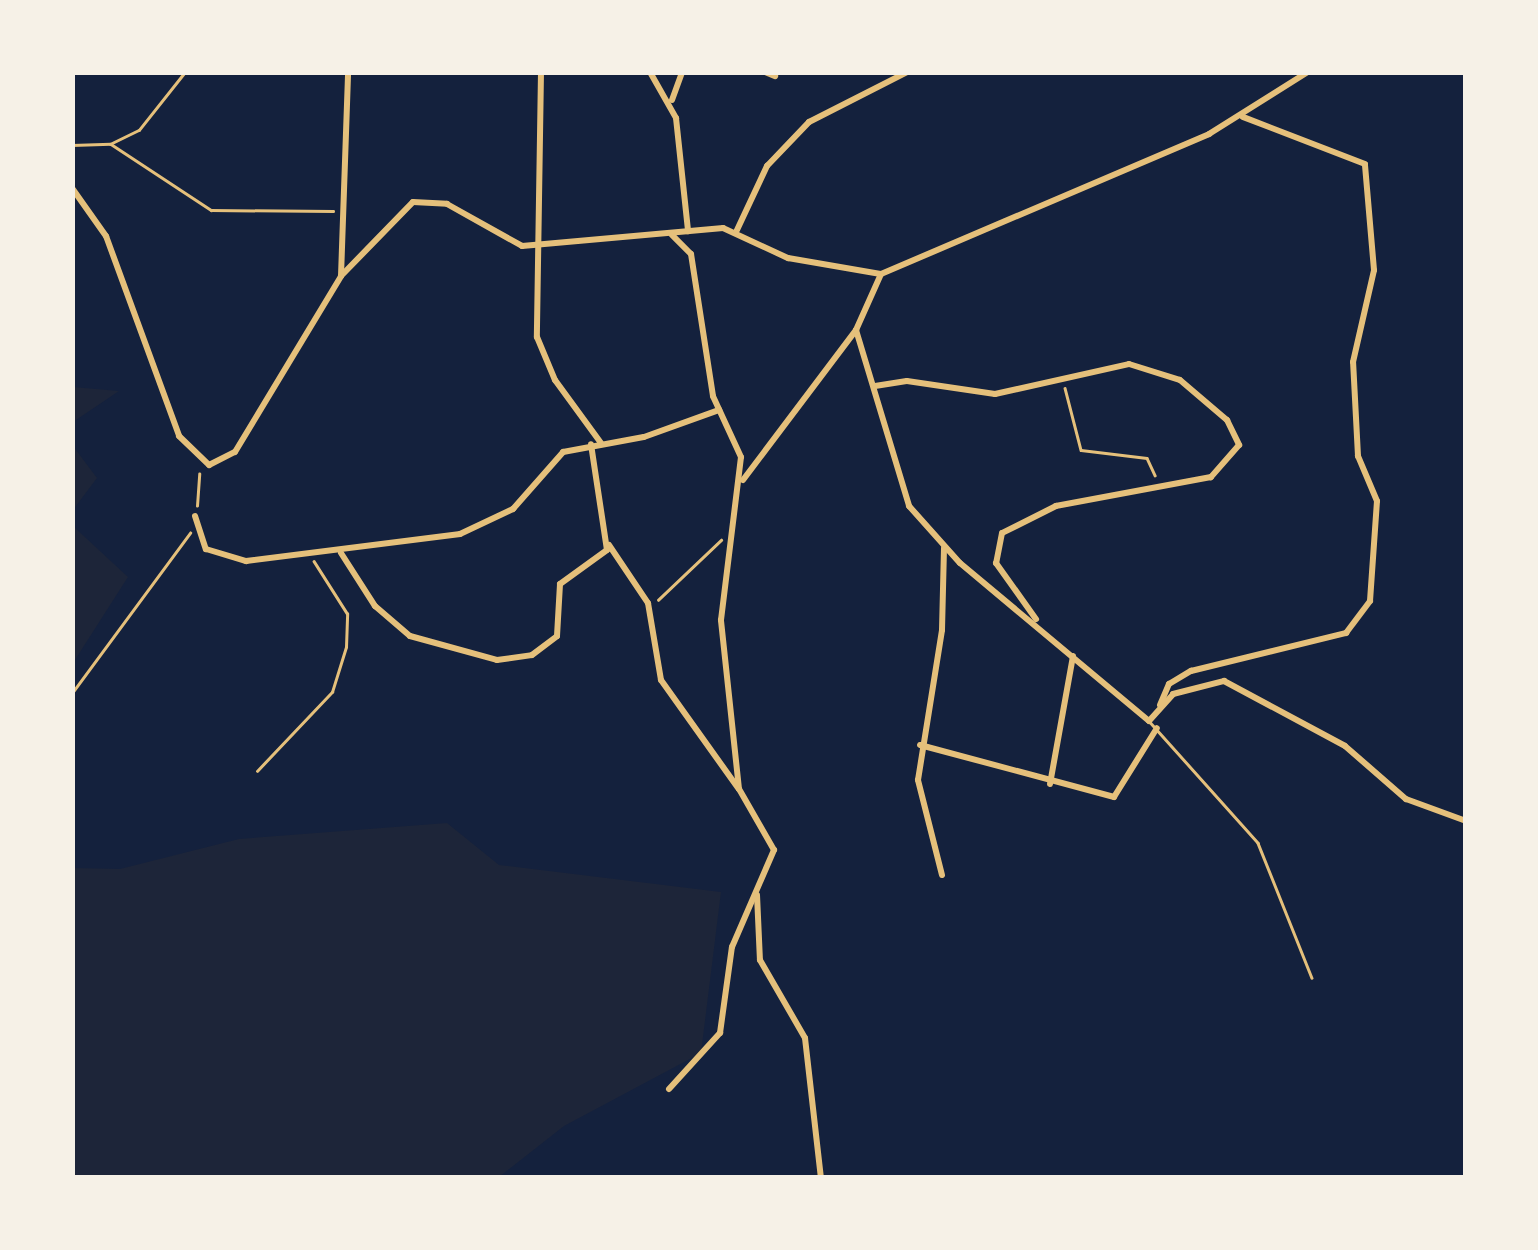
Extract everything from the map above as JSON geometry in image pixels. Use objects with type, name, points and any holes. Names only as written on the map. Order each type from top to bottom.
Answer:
[{"type":"street","points":[[341,276],[340,212],[348,72]]},
{"type":"street","points":[[540,72],[536,248],[542,352],[602,443]]},
{"type":"street","points":[[650,72],[672,102]]},
{"type":"street","points":[[682,72],[672,102],[688,231]]},
{"type":"street","points":[[765,72],[775,76]]},
{"type":"street","points":[[737,230],[767,166],[809,122],[907,72]]},
{"type":"street","points":[[72,188],[106,236],[125,308],[200,464],[228,458],[248,435],[341,276],[398,212],[422,200],[536,248],[688,231],[737,230],[788,258],[881,274],[1243,117],[1308,72]]},
{"type":"street","points":[[856,330],[875,386],[896,476],[944,547],[1149,720],[1178,677],[1346,632],[1370,601],[1376,502],[1358,456],[1353,362],[1374,270],[1365,164],[1243,117]]},
{"type":"street","points":[[671,235],[691,254],[718,410],[736,440],[741,482],[720,606],[739,789]]},
{"type":"street","points":[[741,482],[856,330],[881,274]]},
{"type":"street","points":[[875,386],[907,380],[995,394],[1061,378],[1142,366],[1180,380],[1227,420],[1240,440],[1226,464],[1203,481],[1056,506],[1002,533],[996,563],[1048,634]]},
{"type":"street","points":[[195,516],[213,555],[341,553],[488,525],[513,510],[549,462],[591,444],[718,410]]},
{"type":"street","points":[[591,444],[608,544],[648,606],[661,680],[773,843],[757,893],[732,947],[720,1033],[669,1089]]},
{"type":"street","points":[[341,553],[397,629],[507,660],[555,639],[560,584],[608,544]]},
{"type":"street","points":[[942,875],[921,803],[920,745],[942,630],[944,547]]},
{"type":"street","points":[[1050,784],[1073,656]]},
{"type":"street","points":[[1160,706],[1206,680],[1245,688],[1303,730],[1345,746],[1406,799],[1466,822]]},
{"type":"street","points":[[920,745],[1050,784],[1121,793],[1157,728]]},
{"type":"street","points":[[757,893],[760,960],[805,1038],[821,1178]]},
{"type":"lane","points":[[1149,720],[1258,843],[1312,978]]},
{"type":"path","points":[[72,145],[111,144],[149,121],[184,72]]},
{"type":"path","points":[[111,144],[212,210],[284,204],[340,212]]},
{"type":"path","points":[[1061,378],[1082,450],[1147,458],[1158,489]]},
{"type":"path","points":[[72,692],[184,546],[195,516],[200,464]]},
{"type":"path","points":[[648,606],[726,532]]},
{"type":"path","points":[[257,771],[332,692],[346,646],[347,614],[310,556]]},
{"type":"shaded area","points":[[73,387],[119,391],[73,422]]},
{"type":"shaded area","points":[[73,446],[97,478],[72,510]]},
{"type":"shaded area","points":[[73,526],[128,577],[72,663]]},
{"type":"shaded area","points":[[447,823],[499,865],[721,892],[701,1053],[564,1126],[499,1177],[73,1178],[73,868],[120,869],[239,839]]}]
